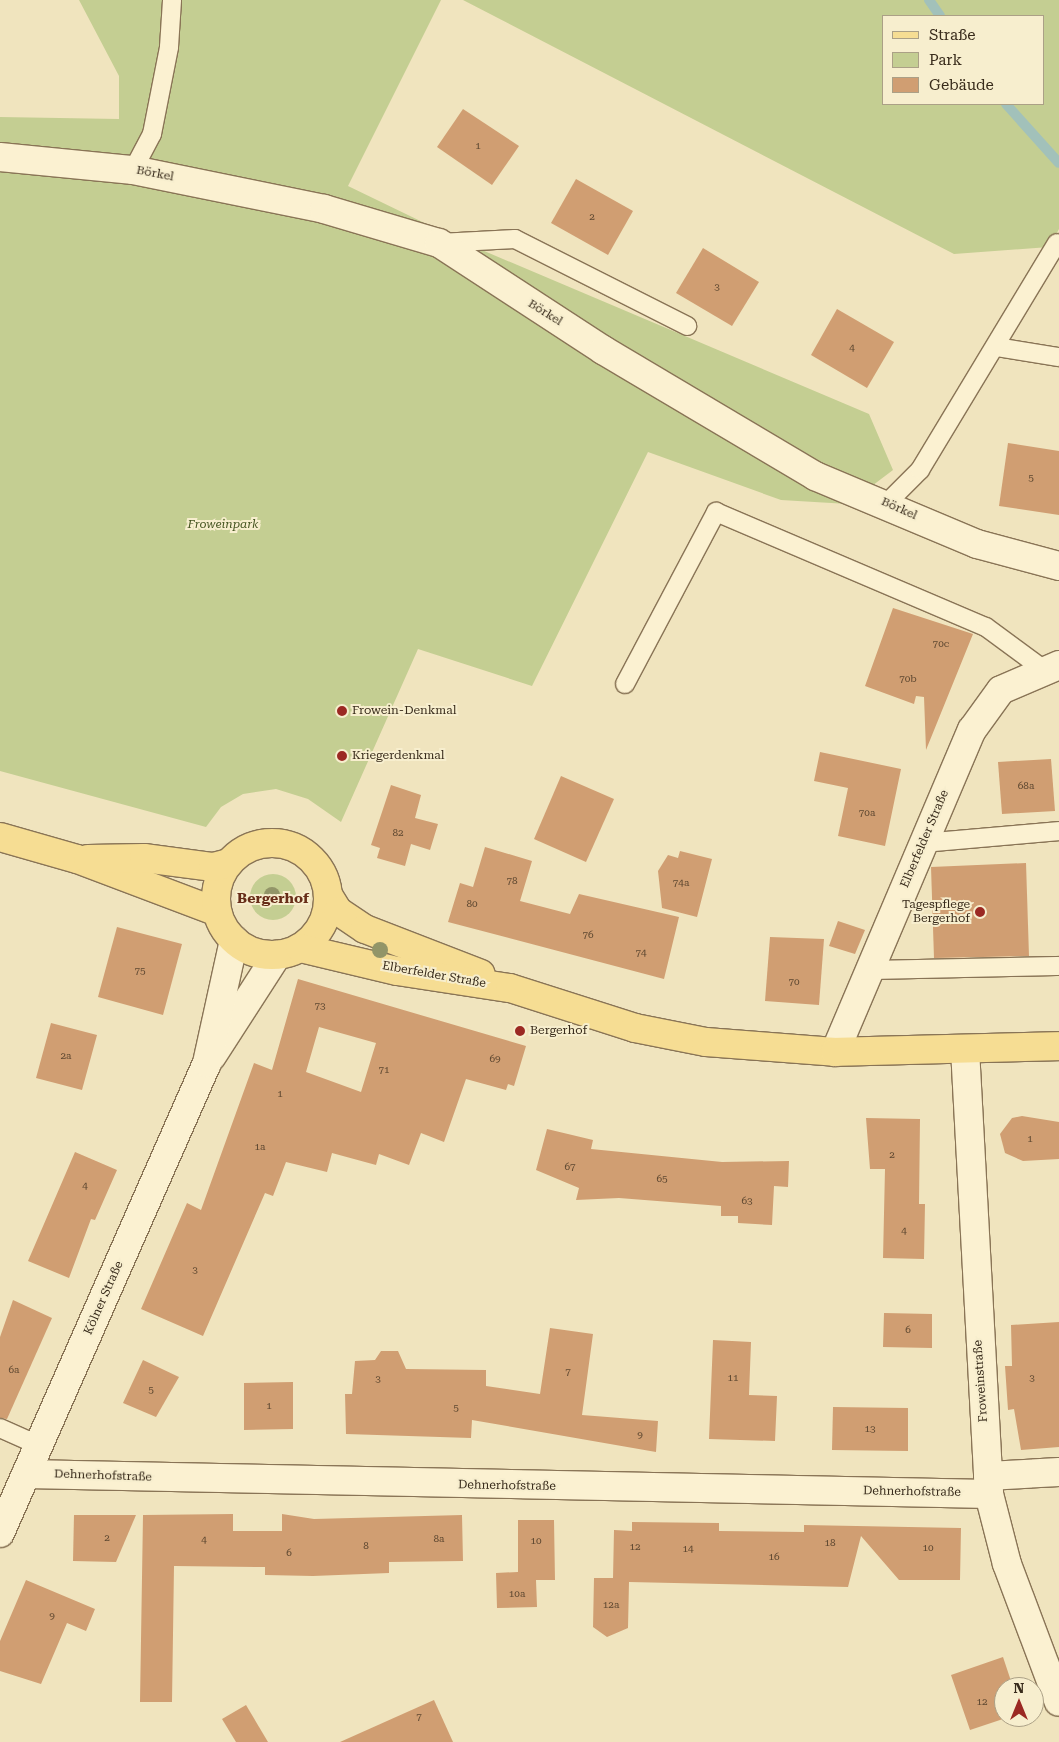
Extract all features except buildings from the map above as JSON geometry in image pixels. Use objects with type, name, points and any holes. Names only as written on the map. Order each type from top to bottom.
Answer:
[{"type":"main road","points":[[0,837],[77,859],[217,912]]},
{"type":"main road","points":[[77,859],[144,858],[213,867],[229,863],[254,847],[282,844],[309,857],[319,868],[328,895],[321,925],[289,951],[255,952],[234,940],[217,912],[218,888],[229,863]]},
{"type":"main road","name":"Elberfelder Straße","points":[[328,895],[338,911],[365,929],[444,957],[510,988]]},
{"type":"main road","name":"Elberfelder Straße","points":[[289,951],[397,971],[510,988],[669,1036],[746,1047],[835,1052],[1059,1046]]},
{"type":"street","name":"Börkel","points":[[0,157],[133,170],[324,209],[439,244],[603,350],[816,476],[887,503],[977,544],[1059,566]]},
{"type":"street","name":"Elberfelder Straße","points":[[835,1052],[923,844],[986,706],[1002,690],[1051,667]]},
{"type":"street","name":"Kölner Straße","points":[[0,1532],[207,1063],[234,940]]},
{"type":"street","name":"Kölner Straße","points":[[207,1063],[289,951]]},
{"type":"street","name":"Froweinstraße","points":[[965,1049],[989,1485],[1008,1564],[1059,1702]]},
{"type":"street","name":"Dehnerhofstraße","points":[[26,1474],[989,1485],[1059,1472]]},
{"type":"lane","points":[[133,170],[152,134],[169,47],[172,0]]},
{"type":"lane","points":[[439,244],[515,239],[687,326]]},
{"type":"lane","points":[[887,503],[920,470],[997,347],[1057,243]]},
{"type":"lane","points":[[997,347],[1059,358]]},
{"type":"lane","points":[[625,684],[716,512],[986,627],[1051,667]]},
{"type":"lane","points":[[923,844],[1059,831]]},
{"type":"lane","points":[[869,970],[1059,966]]},
{"type":"lane","points":[[0,1428],[38,1445]]},
{"type":"green space","name":"Froweinpark","points":[[79,0],[441,0],[348,186],[470,245],[869,414],[893,470],[848,504],[781,500],[648,452],[532,686],[418,649],[341,822],[308,799],[276,789],[243,794],[221,807],[206,827],[0,771],[0,117],[119,119],[119,76]]},
{"type":"green space","points":[[463,0],[1059,0],[1059,229],[1049,247],[954,254]]},
{"type":"green space","points":[[273,874],[286,878],[292,884],[296,897],[292,910],[286,916],[273,920],[260,916],[254,910],[250,897],[254,884],[260,878]]},
{"type":"waterway","points":[[929,0],[939,15]]},
{"type":"waterway","points":[[1007,105],[1059,163]]},
{"type":"place","name":"Frowein-Denkmal","points":[[342,711]]},
{"type":"place","name":"Kriegerdenkmal","points":[[342,756]]},
{"type":"place","name":"Tagespflege Bergerhof","points":[[980,912]]},
{"type":"place","name":"Bergerhof","points":[[520,1031]]},
{"type":"district","name":"Bergerhof","points":[[273,898]]}]
